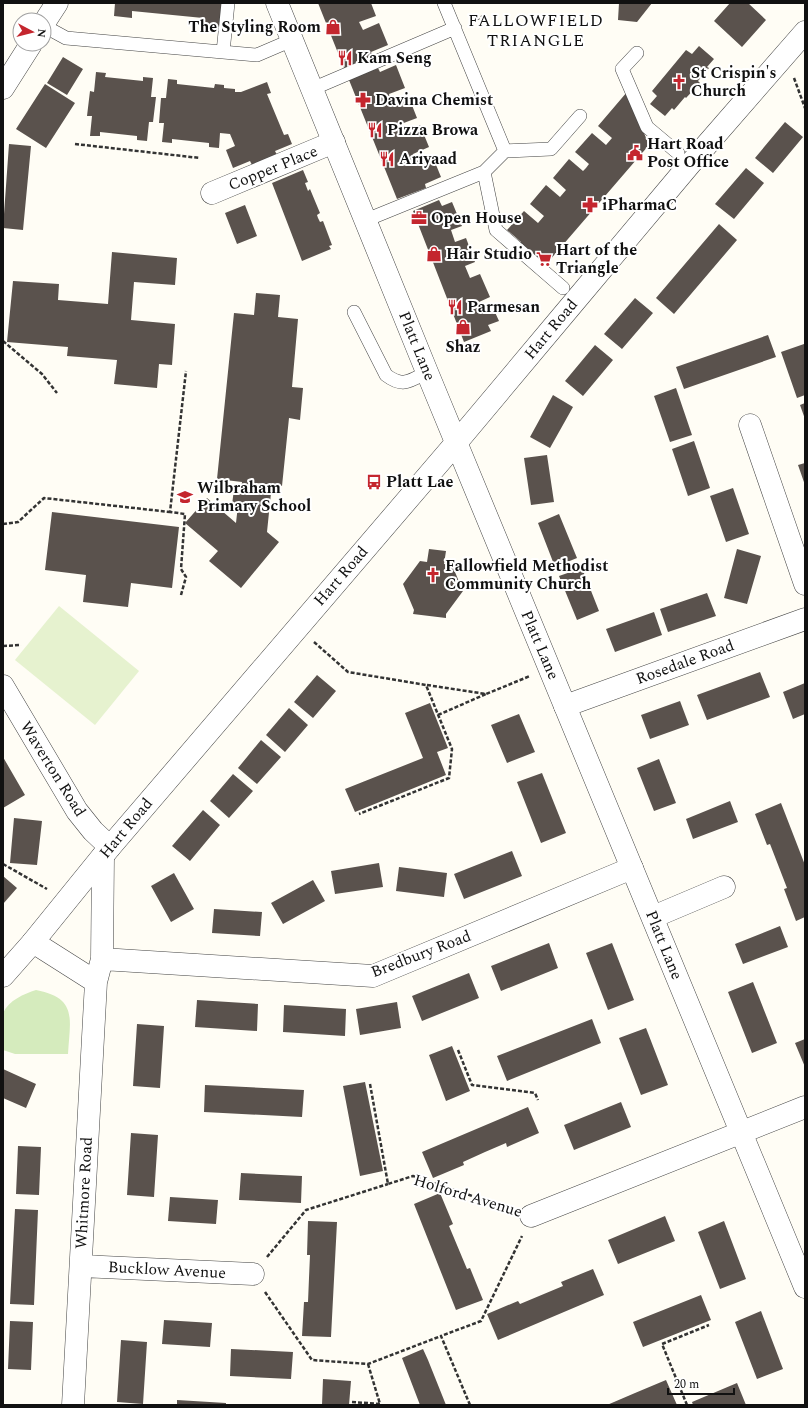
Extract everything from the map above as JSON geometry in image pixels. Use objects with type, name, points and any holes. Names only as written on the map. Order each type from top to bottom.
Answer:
[{"type":"street","points":[[51,12],[57,3]]},
{"type":"street","name":"Platt Lane","points":[[277,3],[456,443],[805,1287]]},
{"type":"street","name":"Hart Road","points":[[3,976],[33,942],[106,851],[456,443],[595,277],[805,32]]},
{"type":"street","points":[[3,88],[25,52]]},
{"type":"street","name":"Copper Place","points":[[212,193],[334,142]]},
{"type":"street","points":[[750,425],[805,584]]},
{"type":"street","name":"Rosedale Road","points":[[565,706],[805,619]]},
{"type":"street","name":"Waverton Road","points":[[3,686],[77,811],[93,831],[106,851]]},
{"type":"street","name":"Whitmore Road","points":[[73,1405],[96,982],[102,959],[106,851]]},
{"type":"street","name":"Bredbury Road","points":[[102,959],[373,976],[632,868]]},
{"type":"street","points":[[653,917],[724,886]]},
{"type":"street","points":[[33,942],[96,982]]},
{"type":"street","name":"Holford Avenue","points":[[531,1216],[805,1107]]},
{"type":"street","name":"Bucklow Avenue","points":[[80,1266],[253,1274]]},
{"type":"lane","points":[[222,52],[228,3]]},
{"type":"lane","points":[[444,3],[505,151]]},
{"type":"lane","points":[[312,89],[455,28]]},
{"type":"lane","points":[[52,29],[66,38],[257,55],[292,40]]},
{"type":"lane","points":[[637,53],[622,68],[648,128],[678,153]]},
{"type":"lane","points":[[366,220],[484,172],[505,151],[551,149],[580,116]]},
{"type":"lane","points":[[484,172],[496,230],[563,288]]},
{"type":"lane","points":[[354,312],[386,375],[395,382],[409,382],[427,372]]},
{"type":"path","points":[[786,55],[805,108]]},
{"type":"path","points":[[75,144],[200,158]]},
{"type":"path","points":[[3,341],[42,374],[57,393]]},
{"type":"path","points":[[170,512],[186,371]]},
{"type":"path","points":[[3,524],[18,522],[44,498],[185,514],[181,569],[186,577],[182,595]]},
{"type":"path","points":[[298,627],[348,672],[486,694]]},
{"type":"path","points":[[3,646],[21,645]]},
{"type":"path","points":[[438,715],[550,668]]},
{"type":"path","points":[[359,814],[449,778],[452,749],[426,685]]},
{"type":"path","points":[[3,864],[66,900]]},
{"type":"path","points":[[458,1050],[472,1085],[535,1093],[538,1100]]},
{"type":"path","name":"Holford Avenue","points":[[368,1364],[481,1321],[531,1216],[413,1176],[388,1184],[374,1114],[370,1084]]},
{"type":"path","points":[[352,1402],[381,1404],[368,1364],[312,1360],[253,1274],[306,1210],[388,1184]]},
{"type":"path","points":[[687,1405],[662,1344],[709,1325]]},
{"type":"path","points":[[441,1336],[470,1405]]},
{"type":"green space","points":[[59,606],[139,671],[95,725],[15,660]]},
{"type":"green space","points":[[36,990],[59,998],[65,1005],[70,1020],[68,1054],[15,1054],[3,1050],[3,1013],[13,1001]]},
{"type":"building","points":[[115,3],[222,3],[220,27],[202,25],[203,18],[132,11],[132,18],[114,16]]},
{"type":"building","points":[[318,3],[371,3],[376,16],[359,22],[363,30],[379,23],[388,45],[371,52],[373,56],[344,68]]},
{"type":"building","points":[[619,3],[652,3],[637,22],[618,20]]},
{"type":"building","points":[[730,3],[748,3],[766,20],[742,47],[714,21]]},
{"type":"building","name":"St Crispin's Church","points":[[699,46],[714,59],[707,67],[709,68],[698,81],[700,83],[674,110],[672,108],[665,116],[650,104],[657,96],[652,91],[686,50],[692,54]]},
{"type":"building","points":[[63,57],[83,69],[67,95],[47,83]]},
{"type":"building","points":[[396,65],[405,88],[389,94],[390,98],[392,102],[408,95],[417,118],[401,124],[402,128],[404,132],[420,125],[429,147],[413,154],[416,161],[432,155],[441,177],[425,184],[426,188],[397,199],[349,80],[378,68],[380,72]]},
{"type":"building","points":[[96,72],[106,73],[105,77],[143,81],[143,77],[153,78],[151,97],[156,97],[153,122],[149,122],[147,141],[137,140],[137,136],[100,132],[100,136],[90,136],[92,116],[87,116],[90,91],[94,92]]},
{"type":"building","points":[[168,79],[177,80],[177,84],[214,88],[215,84],[224,85],[224,88],[235,89],[235,92],[241,92],[267,82],[271,93],[267,94],[284,135],[288,134],[292,144],[275,151],[277,155],[252,165],[250,161],[233,168],[226,150],[235,146],[230,134],[220,133],[219,148],[209,147],[209,143],[172,139],[172,143],[162,142],[164,123],[159,123],[161,98],[166,98]]},
{"type":"building","points":[[45,84],[75,103],[46,148],[16,129]]},
{"type":"building","points":[[627,92],[649,145],[543,268],[518,246],[521,242],[507,230],[524,211],[538,223],[544,216],[530,204],[546,185],[560,197],[566,190],[553,178],[569,159],[583,171],[586,168],[589,164],[575,152],[592,133],[606,145],[612,138],[598,126]]},
{"type":"building","points":[[785,122],[803,137],[773,173],[755,158]]},
{"type":"building","points":[[9,144],[31,146],[23,230],[3,228]]},
{"type":"building","points":[[746,168],[764,183],[734,219],[715,204]]},
{"type":"building","points":[[303,170],[308,182],[305,183],[308,191],[310,189],[320,213],[317,215],[318,218],[320,222],[323,221],[332,245],[329,246],[331,249],[302,261],[272,183]]},
{"type":"building","points":[[439,200],[442,206],[452,202],[462,226],[451,230],[455,242],[466,238],[475,262],[465,266],[470,278],[480,274],[490,297],[479,302],[483,314],[494,310],[499,321],[488,325],[491,331],[464,342],[413,211]]},
{"type":"building","points":[[245,205],[257,236],[237,244],[225,213]]},
{"type":"building","points":[[719,224],[737,240],[674,314],[656,298]]},
{"type":"building","points":[[112,252],[177,258],[175,285],[134,282],[131,320],[175,324],[172,365],[159,364],[157,388],[114,384],[117,360],[67,356],[68,347],[7,342],[13,281],[59,284],[58,300],[108,304]]},
{"type":"building","points":[[256,293],[280,295],[278,317],[298,319],[292,387],[303,388],[300,420],[289,418],[282,486],[256,483],[255,492],[271,493],[267,532],[279,542],[241,588],[209,561],[218,551],[185,523],[207,498],[236,523],[238,505],[232,505],[234,489],[241,490],[242,482],[217,479],[234,313],[254,315]]},
{"type":"building","points":[[635,298],[653,313],[622,349],[604,334]]},
{"type":"building","points":[[768,335],[776,357],[684,389],[676,367]]},
{"type":"building","points":[[804,344],[805,395],[797,398],[781,352]]},
{"type":"building","points":[[595,345],[613,360],[583,396],[565,381]]},
{"type":"building","points":[[676,388],[692,435],[670,442],[654,396]]},
{"type":"building","points":[[553,395],[573,407],[550,448],[530,437]]},
{"type":"building","points":[[805,403],[805,419],[800,405]]},
{"type":"building","points":[[694,441],[710,488],[688,496],[672,449]]},
{"type":"building","points":[[547,455],[554,502],[531,505],[524,458]]},
{"type":"building","points":[[805,463],[805,485],[798,465]]},
{"type":"building","points":[[733,488],[749,534],[726,542],[710,496]]},
{"type":"building","points":[[52,512],[179,527],[172,588],[131,583],[128,607],[83,602],[86,575],[45,570]]},
{"type":"building","points":[[559,514],[577,558],[555,567],[538,523]]},
{"type":"building","name":"Fallowfield Methodist Community Church","points":[[429,549],[446,551],[444,564],[452,565],[463,591],[446,614],[446,618],[413,614],[414,610],[403,584],[420,561],[427,562]]},
{"type":"building","points":[[737,549],[761,556],[747,604],[724,598]]},
{"type":"building","points":[[582,568],[599,611],[577,620],[559,576]]},
{"type":"building","points":[[707,593],[716,616],[668,632],[660,609]]},
{"type":"building","points":[[654,612],[662,635],[615,652],[606,629]]},
{"type":"building","points":[[760,672],[770,697],[707,720],[697,695]]},
{"type":"building","points":[[317,675],[336,691],[313,718],[294,702]]},
{"type":"building","points":[[805,683],[805,714],[793,719],[783,692]]},
{"type":"building","points":[[680,701],[689,725],[650,739],[641,715]]},
{"type":"building","points":[[430,703],[448,748],[437,752],[446,775],[355,812],[345,789],[423,758],[405,713]]},
{"type":"building","points":[[289,708],[308,725],[285,752],[266,735]]},
{"type":"building","points":[[519,714],[535,752],[507,763],[491,725]]},
{"type":"building","points":[[261,740],[281,757],[257,784],[238,768]]},
{"type":"building","points":[[3,757],[25,795],[3,808]]},
{"type":"building","points":[[659,759],[676,803],[654,811],[637,768]]},
{"type":"building","points":[[542,773],[566,833],[541,843],[517,782]]},
{"type":"building","points":[[233,774],[253,791],[229,818],[210,801]]},
{"type":"building","points":[[730,801],[738,822],[693,839],[686,819]]},
{"type":"building","points":[[781,803],[805,865],[805,917],[796,921],[784,889],[787,888],[770,844],[767,845],[755,814]]},
{"type":"building","points":[[203,810],[220,825],[190,861],[172,846]]},
{"type":"building","points":[[14,818],[42,821],[37,865],[10,863]]},
{"type":"building","points":[[512,851],[522,876],[464,899],[454,874]]},
{"type":"building","points":[[379,863],[383,887],[335,894],[331,871]]},
{"type":"building","points":[[399,867],[447,873],[444,897],[396,891]]},
{"type":"building","points":[[174,873],[194,909],[171,922],[151,886]]},
{"type":"building","points":[[3,876],[17,888],[3,904]]},
{"type":"building","points":[[313,880],[325,901],[283,924],[271,903]]},
{"type":"building","points":[[214,909],[262,912],[260,936],[212,933]]},
{"type":"building","points":[[780,926],[788,947],[743,964],[735,944]]},
{"type":"building","points":[[549,943],[558,968],[501,991],[491,966]]},
{"type":"building","points":[[612,943],[634,1000],[608,1010],[586,953]]},
{"type":"building","points":[[469,973],[479,998],[422,1021],[412,996]]},
{"type":"building","points":[[753,982],[777,1043],[752,1053],[728,992]]},
{"type":"building","points":[[197,1000],[258,1004],[257,1031],[195,1027]]},
{"type":"building","points":[[397,1002],[401,1028],[360,1035],[356,1009]]},
{"type":"building","points":[[284,1005],[346,1009],[345,1036],[283,1032]]},
{"type":"building","points":[[592,1019],[601,1043],[507,1081],[497,1056]]},
{"type":"building","points":[[137,1024],[164,1026],[160,1088],[133,1086]]},
{"type":"building","points":[[646,1028],[668,1085],[641,1095],[619,1038]]},
{"type":"building","points":[[805,1039],[805,1067],[795,1043]]},
{"type":"building","points":[[452,1046],[470,1091],[446,1101],[429,1055]]},
{"type":"building","points":[[3,1069],[36,1084],[26,1108],[3,1098]]},
{"type":"building","points":[[365,1082],[383,1171],[360,1176],[343,1086]]},
{"type":"building","points":[[205,1085],[304,1090],[302,1117],[204,1112]]},
{"type":"building","points":[[621,1102],[631,1127],[574,1150],[564,1125]]},
{"type":"building","points":[[528,1107],[539,1133],[507,1147],[506,1143],[463,1162],[464,1165],[433,1178],[422,1152]]},
{"type":"building","points":[[131,1133],[158,1135],[154,1197],[127,1195]]},
{"type":"building","points":[[18,1146],[41,1147],[39,1195],[16,1194]]},
{"type":"building","points":[[241,1173],[302,1176],[301,1203],[239,1200]]},
{"type":"building","points":[[440,1193],[453,1224],[449,1226],[467,1269],[470,1268],[483,1300],[456,1310],[414,1204]]},
{"type":"building","points":[[170,1197],[218,1200],[216,1224],[168,1221]]},
{"type":"building","points":[[15,1209],[38,1210],[34,1305],[10,1304]]},
{"type":"building","points":[[665,1216],[675,1241],[618,1264],[608,1240]]},
{"type":"building","points":[[308,1221],[337,1222],[331,1337],[302,1336],[304,1302],[308,1302],[310,1255],[307,1255]]},
{"type":"building","points":[[724,1221],[746,1279],[720,1289],[698,1232]]},
{"type":"building","points":[[593,1269],[604,1295],[498,1340],[487,1314],[518,1301],[520,1304],[563,1286],[561,1282]]},
{"type":"building","points":[[701,1295],[711,1320],[643,1347],[633,1322]]},
{"type":"building","points":[[761,1311],[783,1369],[757,1379],[735,1322]]},
{"type":"building","points":[[164,1320],[212,1323],[210,1347],[162,1344]]},
{"type":"building","points":[[10,1321],[33,1322],[31,1370],[8,1369]]},
{"type":"building","points":[[121,1340],[147,1342],[143,1404],[117,1402]]},
{"type":"building","points":[[231,1349],[293,1352],[291,1379],[230,1376]]},
{"type":"building","points":[[423,1349],[446,1405],[420,1405],[402,1358]]},
{"type":"building","points":[[323,1379],[351,1381],[349,1405],[322,1405]]},
{"type":"building","points":[[666,1380],[677,1405],[607,1405],[635,1393]]},
{"type":"building","points":[[737,1383],[746,1405],[693,1405],[692,1402]]},
{"type":"building","points":[[177,1400],[226,1403],[226,1405],[177,1405]]},
{"type":"place","name":"The Styling Room","points":[[333,27]]},
{"type":"place","name":"Kam Seng","points":[[345,58]]},
{"type":"place","name":"St Crispin's Church","points":[[679,82]]},
{"type":"place","name":"Davina Chemist","points":[[363,100]]},
{"type":"place","name":"Pizza Browa","points":[[375,130]]},
{"type":"place","name":"Hart Road Post Office","points":[[635,153]]},
{"type":"place","name":"Ariyaad","points":[[387,159]]},
{"type":"place","name":"iPharmaC","points":[[590,205]]},
{"type":"place","name":"Open House","points":[[419,218]]},
{"type":"place","name":"Hair Studio","points":[[434,254]]},
{"type":"place","name":"Hart of the Triangle","points":[[544,259]]},
{"type":"place","name":"Parmesan","points":[[455,307]]},
{"type":"place","name":"Shaz","points":[[463,327]]},
{"type":"place","name":"Platt Lae","points":[[374,482]]},
{"type":"place","name":"Wilbraham Primary School","points":[[185,497]]},
{"type":"place","name":"Fallowfield Methodist Community Church","points":[[433,575]]},
{"type":"district","name":"FALLOWFIELD TRIANGLE","points":[[536,31]]}]
